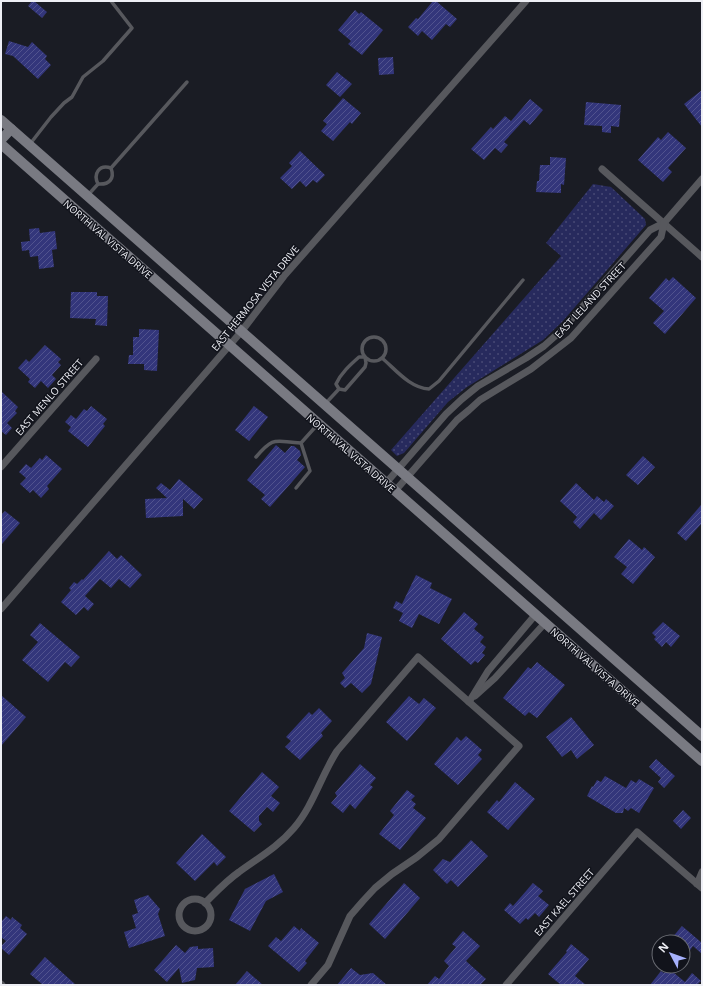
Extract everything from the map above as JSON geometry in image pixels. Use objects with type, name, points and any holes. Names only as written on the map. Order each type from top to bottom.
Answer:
[{"type":"main road","name":"NORTH VAL VISTA DRIVE","points":[[1,120],[702,736]]},
{"type":"main road","points":[[1,140],[11,128]]},
{"type":"main road","name":"NORTH VAL VISTA DRIVE","points":[[1,144],[702,761]]},
{"type":"main road","points":[[17,159],[30,145]]},
{"type":"street","name":"EAST HERMOSA VISTA DRIVE","points":[[1,609],[230,345],[284,276],[526,1]]},
{"type":"street","points":[[602,169],[702,257]]},
{"type":"street","name":"EAST LELAND STREET","points":[[386,483],[446,414],[462,399],[478,386],[544,346],[562,330],[650,230],[664,223],[702,179]]},
{"type":"street","name":"EAST LELAND STREET","points":[[395,491],[457,420],[480,400],[531,369],[571,338],[661,237],[664,223]]},
{"type":"street","name":"EAST MENLO STREET","points":[[1,468],[96,359]]},
{"type":"street","points":[[469,702],[488,671],[536,614]]},
{"type":"street","points":[[469,702],[495,678],[545,623]]},
{"type":"street","points":[[512,642],[521,649]]},
{"type":"street","points":[[205,903],[222,885],[276,847],[294,828],[307,810],[326,769],[337,751],[418,657],[518,746],[439,839],[417,857],[392,874],[363,900],[350,916],[328,965],[312,985]]},
{"type":"street","name":"EAST KAEL STREET","points":[[506,985],[637,832],[700,884]]},
{"type":"street","points":[[700,884],[702,872]]},
{"type":"street","points":[[191,900],[205,903],[211,916],[207,926],[198,931],[187,929],[180,920],[183,906],[191,900]]},
{"type":"lane","points":[[30,145],[51,117],[72,97],[83,77],[103,61],[132,28],[112,1]]},
{"type":"lane","points":[[111,168],[187,82]]},
{"type":"lane","points":[[98,184],[95,179],[96,173],[100,168],[106,166],[111,168]]},
{"type":"lane","points":[[98,184],[104,185],[112,178],[113,174],[111,168]]},
{"type":"lane","points":[[88,196],[98,184]]},
{"type":"lane","points":[[382,358],[410,383],[420,389],[429,389],[439,381],[523,280]]},
{"type":"lane","points":[[339,389],[336,384],[342,373],[359,357],[365,357],[374,361],[382,358],[385,353],[385,345],[380,340],[373,338],[366,341],[362,352],[365,357],[365,367],[345,390],[339,389]]},
{"type":"lane","points":[[324,405],[339,389]]},
{"type":"lane","points":[[301,443],[318,424]]},
{"type":"lane","points":[[256,457],[266,445],[276,440],[301,443]]},
{"type":"lane","points":[[288,442],[289,448]]},
{"type":"lane","points":[[296,488],[310,471],[301,443]]},
{"type":"lane","points":[[299,457],[306,460]]},
{"type":"shaded area","points":[[593,184],[611,187],[645,219],[646,225],[562,322],[543,340],[467,387],[448,402],[404,453],[397,456],[391,450],[561,256],[546,243]]},
{"type":"building","points":[[32,1],[47,12],[42,18],[28,6]]},
{"type":"building","points":[[433,1],[436,1],[457,19],[450,27],[446,24],[432,40],[422,31],[418,36],[408,27],[416,18],[418,19]]},
{"type":"building","points":[[355,10],[359,14],[361,12],[383,30],[362,55],[348,44],[351,41],[338,30]]},
{"type":"building","points":[[9,41],[28,47],[32,42],[47,56],[45,59],[51,65],[38,79],[13,56],[5,54]]},
{"type":"building","points":[[393,57],[394,74],[379,75],[378,58]]},
{"type":"building","points":[[337,72],[352,84],[340,97],[326,85]]},
{"type":"building","points":[[702,90],[702,127],[684,104]]},
{"type":"building","points":[[343,98],[361,113],[352,124],[350,122],[333,141],[321,131],[327,124],[323,121]]},
{"type":"building","points":[[530,99],[543,110],[530,125],[524,120],[504,142],[508,145],[501,153],[495,148],[484,160],[471,149],[491,127],[493,129],[505,116],[511,121]]},
{"type":"building","points":[[586,102],[621,105],[619,127],[611,126],[611,133],[602,132],[602,126],[584,125]]},
{"type":"building","points":[[668,132],[686,148],[668,168],[672,172],[663,182],[638,160],[658,137],[661,140]]},
{"type":"building","points":[[300,151],[325,175],[317,183],[313,180],[306,187],[300,181],[292,189],[280,178],[292,166],[289,163]]},
{"type":"building","points":[[550,157],[566,158],[564,185],[561,184],[561,193],[536,192],[537,181],[539,181],[540,165],[550,165]]},
{"type":"building","points":[[39,228],[40,233],[55,231],[57,249],[52,250],[54,267],[39,269],[38,256],[30,257],[29,250],[22,251],[21,242],[30,241],[29,229]]},
{"type":"building","points":[[673,277],[696,298],[665,334],[653,323],[664,311],[649,298],[666,278],[669,281]]},
{"type":"building","points":[[71,292],[97,292],[97,296],[108,296],[107,326],[95,325],[96,319],[70,318]]},
{"type":"building","points":[[139,329],[159,330],[157,371],[144,370],[144,364],[128,364],[129,355],[133,355],[133,337],[139,337]]},
{"type":"building","points":[[45,345],[61,359],[58,362],[61,365],[52,375],[56,379],[48,388],[41,381],[35,388],[28,382],[30,379],[18,368],[26,359],[29,362]]},
{"type":"building","points":[[1,391],[18,407],[15,411],[17,413],[7,423],[12,428],[6,435],[1,431]]},
{"type":"building","points":[[91,406],[107,419],[103,424],[105,426],[88,447],[68,431],[71,427],[65,422],[71,415],[76,419],[84,409],[87,411]]},
{"type":"building","points":[[254,406],[268,417],[249,441],[235,430]]},
{"type":"building","points":[[276,445],[285,453],[291,446],[294,446],[300,451],[301,455],[297,460],[305,467],[270,507],[261,499],[265,495],[247,480]]},
{"type":"building","points":[[46,455],[62,469],[47,486],[49,489],[41,498],[33,490],[30,493],[20,484],[26,478],[19,472],[26,464],[31,468],[40,458],[42,460]]},
{"type":"building","points":[[643,456],[655,467],[638,485],[626,475]]},
{"type":"building","points":[[179,479],[203,499],[194,509],[183,499],[183,516],[146,518],[145,499],[167,498],[156,488],[161,483],[170,490]]},
{"type":"building","points":[[576,483],[594,500],[597,496],[604,502],[606,499],[614,506],[601,520],[594,513],[580,529],[573,522],[577,517],[560,501]]},
{"type":"building","points":[[702,504],[702,523],[686,541],[677,533]]},
{"type":"building","points":[[5,511],[20,523],[1,545],[1,515]]},
{"type":"building","points":[[629,539],[642,550],[644,547],[655,557],[633,584],[621,574],[627,567],[614,557]]},
{"type":"building","points":[[109,551],[117,559],[121,555],[142,575],[130,588],[119,579],[111,588],[100,579],[85,596],[94,604],[88,611],[84,607],[76,615],[61,602],[71,590],[69,588],[74,582],[77,584],[82,579],[83,580]]},
{"type":"building","points":[[416,575],[432,583],[430,588],[452,599],[439,624],[419,614],[412,628],[399,621],[403,613],[393,608],[396,601],[402,604]]},
{"type":"building","points":[[464,612],[478,624],[474,629],[484,637],[480,642],[486,647],[482,653],[485,655],[478,663],[475,661],[471,665],[441,639]]},
{"type":"building","points":[[663,622],[680,636],[671,647],[666,642],[662,647],[654,639],[656,637],[652,633]]},
{"type":"building","points":[[40,623],[80,657],[71,667],[65,662],[48,682],[22,660],[38,642],[30,635]]},
{"type":"building","points":[[367,633],[382,637],[371,684],[362,693],[351,683],[345,688],[340,683],[345,678],[342,673],[364,648]]},
{"type":"building","points":[[537,662],[565,685],[537,718],[529,712],[525,716],[503,698],[528,667],[531,669]]},
{"type":"building","points":[[1,695],[26,717],[1,746]]},
{"type":"building","points":[[409,696],[419,704],[424,698],[436,708],[407,741],[386,722]]},
{"type":"building","points":[[319,708],[332,721],[321,733],[323,736],[300,760],[285,747],[291,741],[286,737],[309,712],[312,715]]},
{"type":"building","points":[[571,717],[594,745],[577,759],[571,750],[562,757],[546,737]]},
{"type":"building","points":[[466,736],[482,750],[478,755],[482,759],[458,785],[434,764],[457,737],[461,741]]},
{"type":"building","points":[[656,759],[675,776],[664,788],[658,782],[661,778],[649,767]]},
{"type":"building","points":[[360,764],[376,778],[370,785],[373,787],[355,809],[350,804],[343,813],[331,803],[337,796],[335,793]]},
{"type":"building","points":[[262,772],[279,787],[271,796],[280,803],[273,812],[267,807],[259,816],[259,821],[262,824],[254,832],[229,811]]},
{"type":"building","points":[[605,776],[626,788],[631,780],[636,783],[639,779],[654,788],[639,813],[631,808],[628,811],[624,808],[623,813],[616,813],[587,796],[597,780],[601,782]]},
{"type":"building","points":[[515,782],[535,799],[508,830],[487,812],[497,800],[499,802]]},
{"type":"building","points":[[407,790],[415,796],[411,800],[416,804],[413,808],[426,818],[400,850],[379,834],[394,815],[390,811]]},
{"type":"building","points":[[683,810],[691,818],[681,829],[673,821]]},
{"type":"building","points":[[202,834],[226,857],[217,866],[214,862],[195,881],[176,863]]},
{"type":"building","points":[[471,840],[488,856],[458,887],[451,880],[447,884],[433,870],[443,859],[450,862]]},
{"type":"building","points":[[274,874],[283,892],[266,901],[250,931],[229,920],[245,889]]},
{"type":"building","points":[[404,883],[420,898],[385,939],[369,924]]},
{"type":"building","points":[[533,883],[543,891],[538,896],[549,905],[539,917],[535,913],[528,920],[526,918],[520,924],[504,910],[510,903],[513,906]]},
{"type":"building","points":[[148,895],[160,909],[158,914],[165,936],[129,948],[124,932],[136,928],[132,915],[138,913],[134,900]]},
{"type":"building","points":[[6,916],[11,920],[12,917],[22,925],[20,928],[27,934],[9,955],[1,948],[6,941],[1,937],[1,922]]},
{"type":"building","points":[[294,926],[300,931],[301,928],[319,943],[305,961],[307,963],[299,972],[268,946],[276,937],[281,941]]},
{"type":"building","points":[[682,926],[702,943],[702,954],[693,946],[691,949],[691,934],[675,934]]},
{"type":"building","points":[[463,931],[480,946],[466,961],[486,979],[480,985],[427,985],[435,976],[439,979],[449,966],[444,961],[456,947],[452,944]]},
{"type":"building","points":[[571,944],[589,959],[575,976],[586,985],[561,985],[548,974],[567,952],[566,951]]},
{"type":"building","points":[[176,945],[185,953],[190,947],[198,946],[198,949],[213,948],[214,967],[197,968],[195,980],[182,983],[179,968],[167,982],[154,970]]},
{"type":"building","points":[[45,957],[76,985],[43,985],[30,974]]},
{"type":"building","points":[[351,968],[360,975],[373,973],[387,985],[337,985]]},
{"type":"building","points":[[247,971],[263,985],[235,985]]},
{"type":"building","points":[[692,973],[701,981],[697,985],[650,985],[659,974],[675,974],[685,982]]}]
